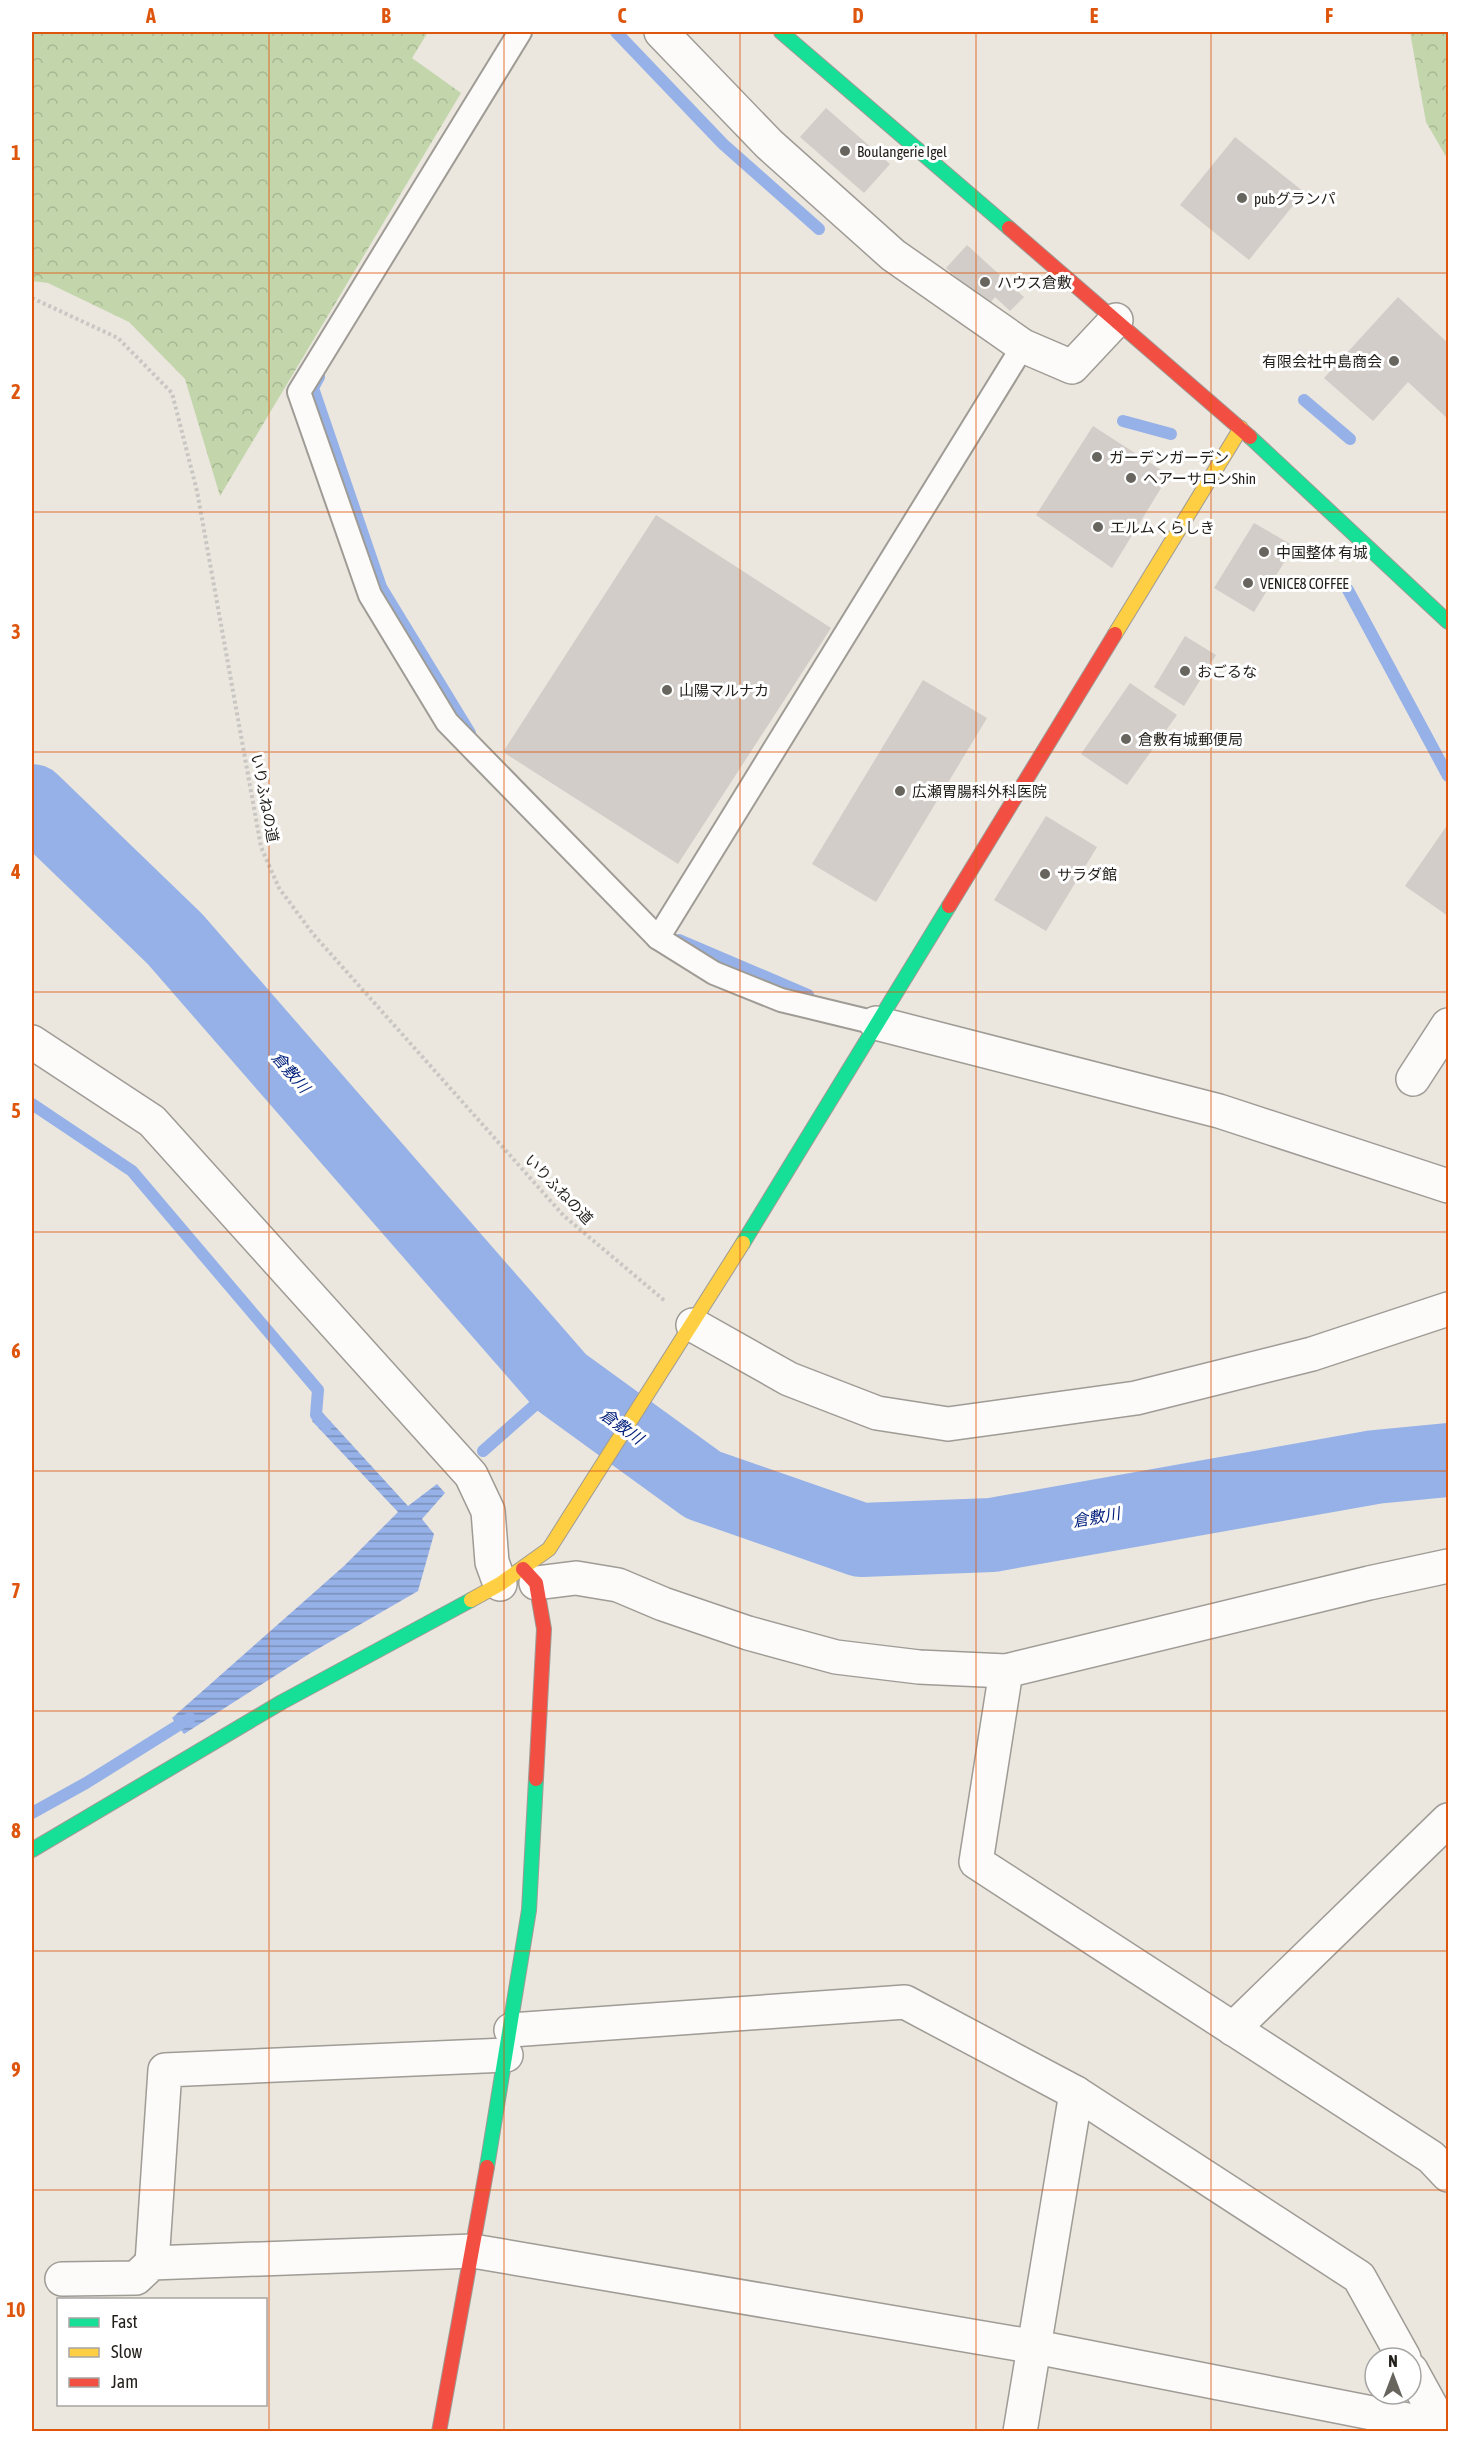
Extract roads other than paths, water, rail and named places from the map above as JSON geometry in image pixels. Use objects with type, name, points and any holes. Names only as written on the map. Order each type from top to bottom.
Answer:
[{"type":"street","points":[[661,32],[769,144],[850,218],[893,255],[1023,346],[1072,367],[1116,320]]},
{"type":"street","points":[[785,33],[1241,428],[1449,622]]},
{"type":"street","points":[[32,1850],[282,1702],[520,1579],[549,1550],[560,1537],[687,1333],[1241,428]]},
{"type":"street","points":[[876,1023],[1220,1111],[1449,1186]]},
{"type":"street","points":[[1413,1079],[1449,1025]]},
{"type":"street","points":[[32,1042],[152,1121],[471,1475],[488,1512],[492,1562],[520,1579],[576,1578],[618,1585],[663,1604],[748,1633],[836,1657],[920,1667],[1006,1671],[1369,1583],[1449,1566]]},
{"type":"street","points":[[687,1333],[789,1379],[877,1413],[948,1424],[1136,1398],[1312,1354],[1449,1309]]},
{"type":"street","points":[[439,2432],[508,2043],[529,1910],[544,1629],[520,1579]]},
{"type":"street","points":[[1006,1671],[975,1862],[1233,2029],[1443,2159]]},
{"type":"street","points":[[1233,2029],[1449,1820]]},
{"type":"street","points":[[152,2263],[165,2070],[508,2043],[905,2002],[1076,2093],[1359,2277],[1397,2346]]},
{"type":"street","points":[[1020,2432],[1036,2347],[1076,2093]]},
{"type":"street","points":[[62,2279],[136,2278],[152,2263],[472,2251],[1036,2347],[1444,2429]]},
{"type":"street","points":[[1423,2391],[1444,2429]]},
{"type":"lane","points":[[520,32],[299,392],[370,595],[447,722],[658,938],[714,973],[782,1000],[876,1023]]},
{"type":"lane","points":[[658,938],[1023,346]]},
{"type":"water","points":[[321,1411],[408,1506],[437,1484],[445,1493],[422,1519],[434,1534],[418,1591],[309,1654],[184,1734],[172,1718],[344,1566],[398,1512],[312,1421]]},
{"type":"waterway","points":[[616,32],[723,144],[819,229]]},
{"type":"waterway","points":[[319,377],[313,388],[381,587],[470,733]]},
{"type":"waterway","points":[[1304,400],[1350,439]]},
{"type":"waterway","points":[[1123,421],[1171,434]]},
{"type":"waterway","points":[[1348,590],[1448,776]]},
{"type":"waterway","name":"倉敷川","points":[[32,801],[175,939],[561,1382],[703,1485],[861,1540],[992,1535],[1375,1467],[1448,1460]]},
{"type":"waterway","points":[[679,940],[808,995]]},
{"type":"waterway","points":[[32,1104],[132,1171],[318,1390],[316,1415],[326,1426]]},
{"type":"waterway","points":[[483,1451],[561,1382]]},
{"type":"waterway","points":[[32,1813],[86,1783],[190,1718]]},
{"type":"place","name":"Boulangerie Igel","points":[[845,151]]},
{"type":"place","name":"pubグランパ","points":[[1242,198]]},
{"type":"place","name":"ハウス倉敷","points":[[985,282]]},
{"type":"place","name":"有限会社中島商会","points":[[1394,361]]},
{"type":"place","name":"ガーデンガーデン","points":[[1097,457]]},
{"type":"place","name":"ヘアーサロンShin","points":[[1131,478]]},
{"type":"place","name":"エルムくらしき","points":[[1098,527]]},
{"type":"place","name":"中国整体 有城","points":[[1264,552]]},
{"type":"place","name":"VENICE8 COFFEE","points":[[1248,583]]},
{"type":"place","name":"おごるな","points":[[1185,671]]},
{"type":"place","name":"山陽マルナカ","points":[[667,690]]},
{"type":"place","name":"倉敷有城郵便局","points":[[1126,739]]},
{"type":"place","name":"広瀬胃腸科外科医院","points":[[900,791]]},
{"type":"place","name":"サラダ館","points":[[1045,874]]}]
